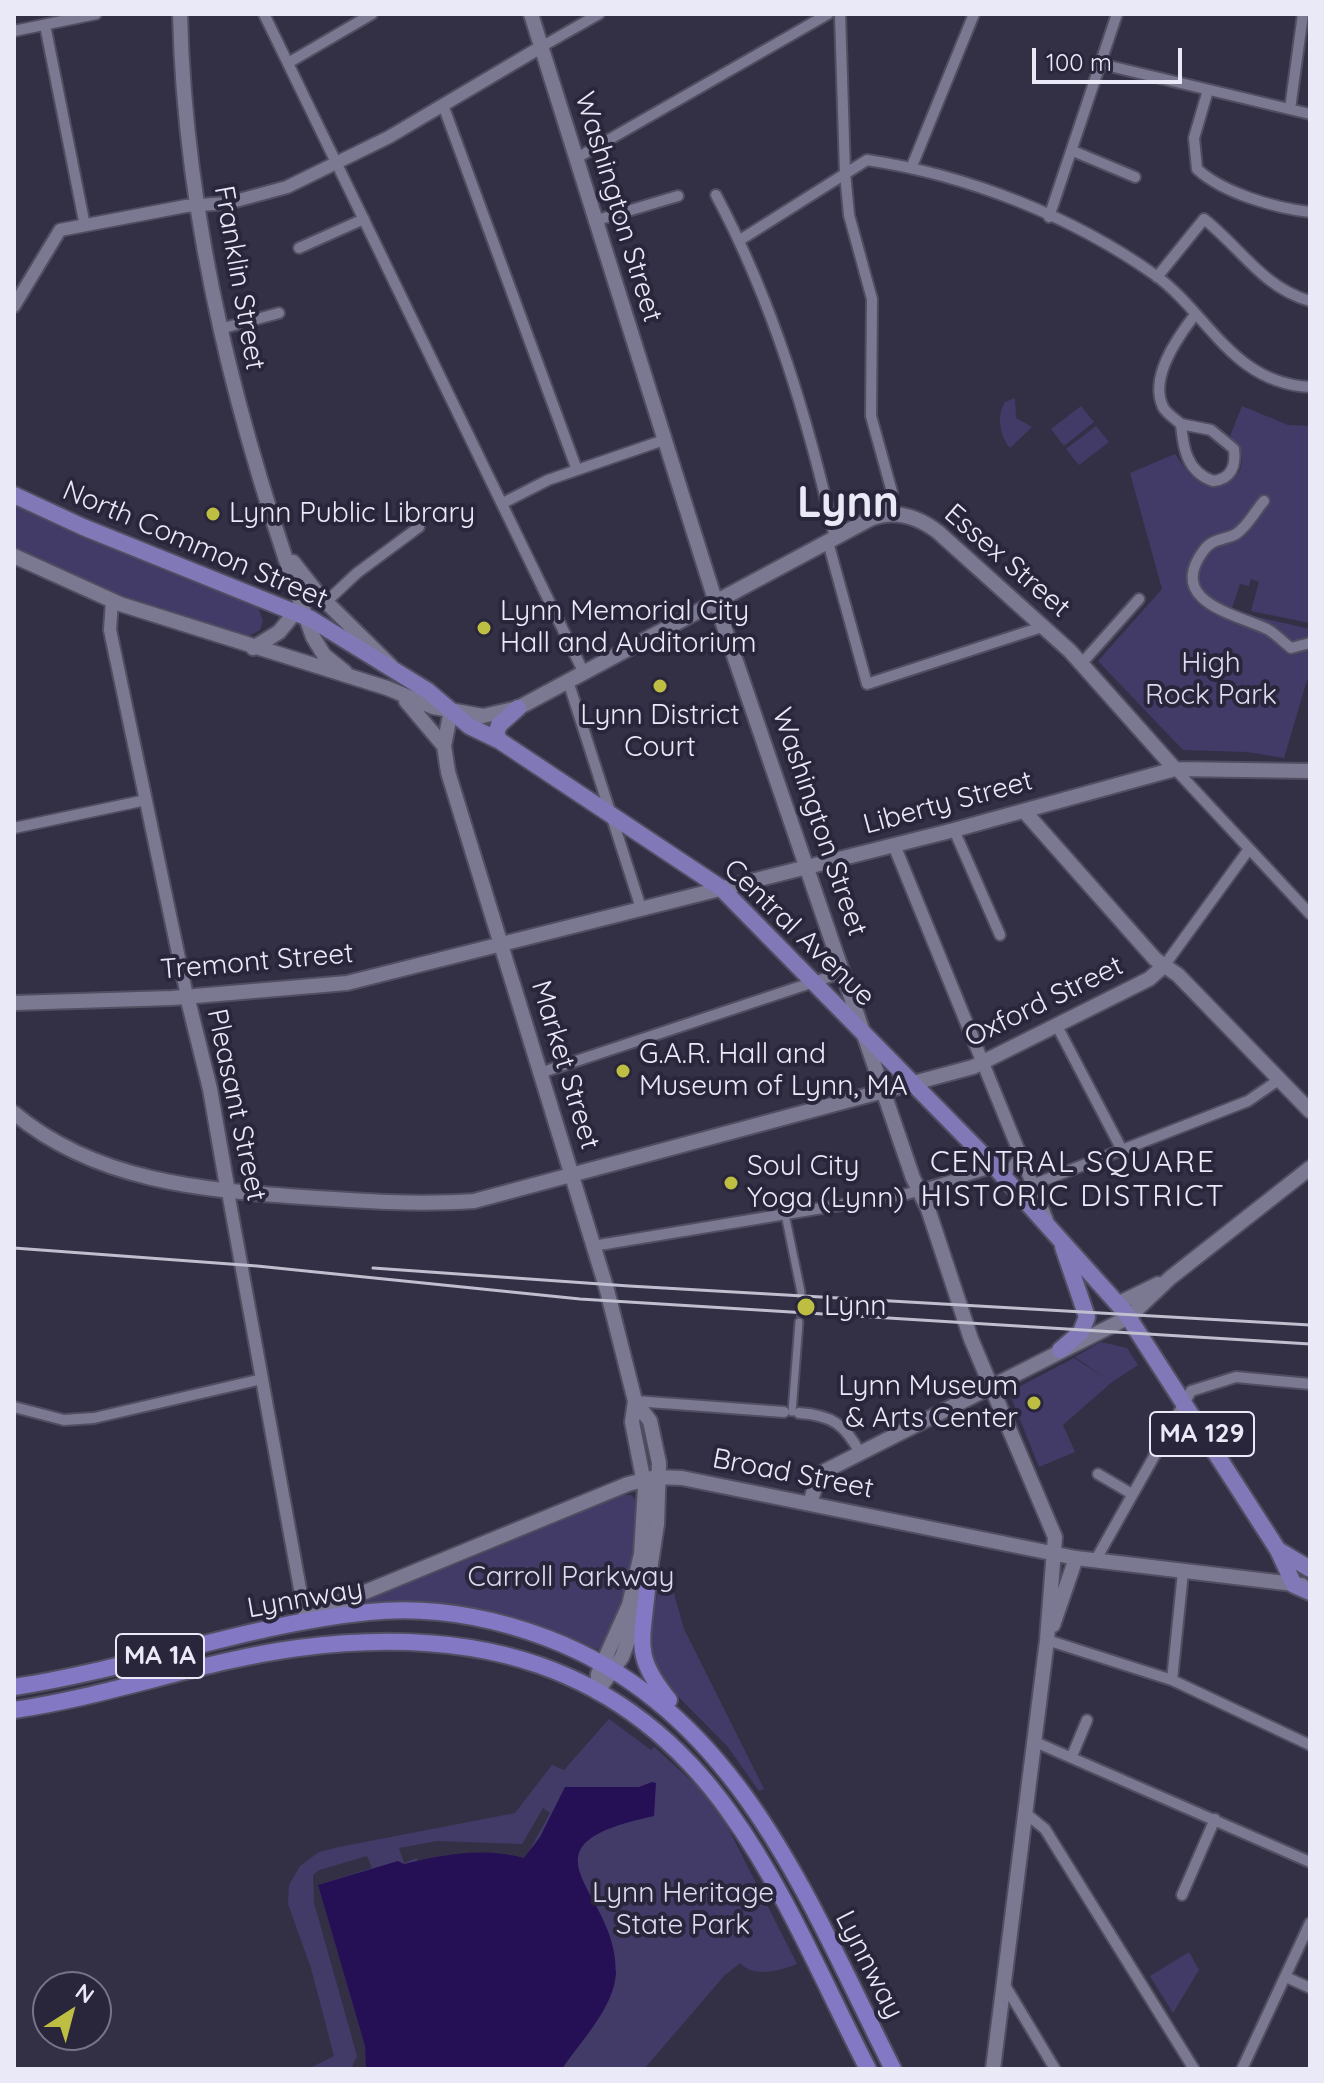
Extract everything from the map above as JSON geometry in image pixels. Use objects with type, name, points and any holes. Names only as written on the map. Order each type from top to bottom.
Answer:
[{"type":"highway","points":[[647,1590],[642,1645],[645,1667],[708,1747]]},
{"type":"highway","name":"Lynnway","points":[[14,1687],[306,1622],[388,1611],[461,1615],[533,1632],[612,1659],[708,1747],[740,1786],[775,1840],[893,2069]]},
{"type":"highway","name":"Lynnway","points":[[14,1710],[68,1701],[280,1651],[373,1640],[433,1641],[494,1651],[541,1666],[597,1692],[670,1745],[726,1807],[771,1880],[868,2069]]},
{"type":"main road","name":"Franklin Street","points":[[180,14],[181,54],[199,206],[220,329],[239,413],[301,611],[321,650],[360,680]]},
{"type":"main road","name":"Washington Street","points":[[531,14],[716,603],[884,1091],[967,1328],[1052,1524],[1054,1554],[1047,1640],[993,2069]]},
{"type":"main road","name":"North Common Street","points":[[14,495],[71,522],[301,611],[451,710]]},
{"type":"main road","points":[[500,741],[496,734],[498,727],[518,708],[832,540],[889,513]]},
{"type":"main road","name":"Essex Street","points":[[889,513],[929,525],[1045,626],[1082,663],[1175,769]]},
{"type":"main road","name":"Franklin Street","points":[[282,544],[312,588],[395,671]]},
{"type":"main road","points":[[14,556],[112,601],[387,688],[433,707],[483,716],[518,708]]},
{"type":"main road","points":[[253,648],[275,636],[301,611],[312,588]]},
{"type":"main road","name":"Market Street","points":[[387,688],[417,710],[444,746]]},
{"type":"main road","name":"Central Avenue","points":[[451,710],[469,726],[500,741],[721,888],[995,1167]]},
{"type":"main road","name":"Market Street","points":[[451,710],[444,746],[449,777],[593,1246],[635,1401],[650,1421],[652,1505]]},
{"type":"main road","points":[[1175,769],[1310,771]]},
{"type":"main road","name":"Liberty Street","points":[[501,944],[954,830],[1175,769]]},
{"type":"main road","points":[[1024,811],[1164,966],[1178,975],[1310,1111]]},
{"type":"main road","name":"Tremont Street","points":[[14,1003],[187,996],[347,983],[501,944]]},
{"type":"main road","name":"Oxford Street","points":[[14,1113],[36,1131],[83,1155],[166,1183],[228,1192],[436,1204],[491,1199],[571,1174],[983,1063],[1149,979],[1164,966]]},
{"type":"main road","name":"Pleasant Street","points":[[187,996],[210,1089],[228,1192]]},
{"type":"main road","name":"MA 129","points":[[995,1167],[1124,1310],[1278,1550],[1310,1569]]},
{"type":"main road","points":[[810,1503],[819,1476],[1060,1350],[1170,1278],[1306,1172]]},
{"type":"main road","points":[[1055,1232],[1087,1317],[1081,1332],[1060,1350]]},
{"type":"main road","name":"MA 1A","points":[[306,1622],[331,1606],[652,1478]]},
{"type":"main road","name":"Broad Street","points":[[652,1478],[810,1503],[1076,1558],[1305,1588]]},
{"type":"main road","points":[[597,1692],[647,1590],[652,1505]]},
{"type":"main road","points":[[612,1659],[635,1583],[652,1505]]},
{"type":"main road","points":[[1278,1550],[1305,1588]]},
{"type":"main road","name":"Washington Street","points":[[1047,1640],[1076,1558]]},
{"type":"street","points":[[14,31],[96,14]]},
{"type":"street","points":[[264,14],[584,673]]},
{"type":"street","points":[[288,63],[372,14]]},
{"type":"street","points":[[15,304],[55,235],[85,226],[228,203],[269,192],[337,164],[599,14]]},
{"type":"street","points":[[575,159],[828,14]]},
{"type":"street","points":[[840,14],[849,215],[872,299],[875,332],[871,416],[892,492],[889,513]]},
{"type":"street","points":[[912,166],[974,14]]},
{"type":"street","points":[[1049,217],[1117,14]]},
{"type":"street","points":[[1290,109],[1303,14]]},
{"type":"street","points":[[45,25],[85,226]]},
{"type":"street","points":[[1101,64],[1310,114]]},
{"type":"street","points":[[1208,90],[1194,138],[1197,169],[1208,179],[1264,201],[1310,212]]},
{"type":"street","points":[[443,105],[577,470]]},
{"type":"street","points":[[1073,151],[1135,177]]},
{"type":"street","points":[[740,240],[867,160],[912,166],[983,186],[1049,217],[1157,277],[1180,297],[1222,346],[1251,368],[1276,379],[1310,387]]},
{"type":"street","points":[[716,195],[740,240],[769,310],[812,438],[832,540],[867,684],[1045,626]]},
{"type":"street","points":[[594,221],[678,196]]},
{"type":"street","points":[[299,248],[364,219]]},
{"type":"street","points":[[1157,277],[1204,219],[1229,239],[1254,270],[1296,297],[1310,301]]},
{"type":"street","points":[[220,329],[279,313]]},
{"type":"street","points":[[1181,424],[1183,447],[1193,467],[1213,481],[1227,476],[1234,468],[1234,449],[1211,430],[1181,424],[1164,408],[1157,387],[1179,336],[1194,316]]},
{"type":"street","points":[[503,503],[577,470],[664,440]]},
{"type":"street","points":[[1264,501],[1240,531],[1217,539],[1203,551],[1194,580],[1204,602],[1270,630],[1291,648],[1310,643]]},
{"type":"street","points":[[326,602],[357,573],[419,527]]},
{"type":"street","points":[[1082,663],[1139,599]]},
{"type":"street","name":"Pleasant Street","points":[[112,601],[110,630],[187,996]]},
{"type":"street","points":[[568,681],[641,908]]},
{"type":"street","points":[[1175,769],[1310,914]]},
{"type":"street","points":[[14,828],[146,800]]},
{"type":"street","points":[[954,830],[1000,935]]},
{"type":"street","points":[[894,845],[1032,1185],[1055,1232]]},
{"type":"street","name":"Oxford Street","points":[[1164,966],[1249,849]]},
{"type":"street","points":[[540,1073],[844,972]]},
{"type":"street","points":[[1057,1026],[1122,1150]]},
{"type":"street","points":[[1032,1185],[1248,1101],[1280,1079]]},
{"type":"street","points":[[593,1246],[919,1191],[995,1167],[1010,1169],[1021,1156]]},
{"type":"street","name":"Pleasant Street","points":[[228,1192],[306,1622]]},
{"type":"street","points":[[785,1214],[801,1292]]},
{"type":"street","points":[[792,1412],[799,1322]]},
{"type":"street","points":[[1095,1561],[1182,1402],[1194,1389],[1229,1378],[1310,1384]]},
{"type":"street","points":[[14,1407],[64,1420],[94,1418],[262,1379]]},
{"type":"street","points":[[635,1401],[826,1416],[841,1424],[860,1453]]},
{"type":"street","points":[[1098,1474],[1132,1494]]},
{"type":"street","points":[[1172,1680],[1183,1572]]},
{"type":"street","points":[[1047,1640],[1172,1680],[1310,1745]]},
{"type":"street","points":[[1072,1756],[1087,1720]]},
{"type":"street","points":[[1033,1741],[1310,1862]]},
{"type":"street","points":[[1024,1812],[1045,1829],[1194,2069]]},
{"type":"street","points":[[1182,1895],[1215,1819]]},
{"type":"street","points":[[1242,2069],[1310,1923]]},
{"type":"street","points":[[1286,1977],[1310,1988]]},
{"type":"street","points":[[1003,1982],[1055,2069]]},
{"type":"green space","points":[[1015,398],[1016,418],[1032,427],[1010,448],[1000,420],[1005,402]]},
{"type":"green space","points":[[1081,406],[1094,422],[1064,446],[1051,429]]},
{"type":"green space","name":"High Rock Park","points":[[1242,406],[1288,425],[1310,426],[1310,623],[1251,611],[1259,582],[1251,579],[1249,586],[1240,584],[1231,611],[1310,629],[1310,680],[1307,680],[1284,758],[1247,752],[1183,750],[1098,661],[1162,589],[1130,473],[1175,454],[1190,475],[1206,486],[1227,483],[1234,478],[1242,463],[1237,445],[1230,436]]},
{"type":"green space","points":[[1096,426],[1109,442],[1079,465],[1066,449]]},
{"type":"green space","points":[[14,505],[77,535],[258,607],[263,621],[260,630],[249,636],[241,635],[112,592],[14,547]]},
{"type":"green space","points":[[1101,1342],[1127,1348],[1138,1365],[1112,1382],[1063,1425],[1075,1452],[1039,1467],[1009,1392],[1074,1358],[1107,1379],[1075,1357]]},
{"type":"green space","name":"Carroll Parkway","points":[[621,1495],[631,1495],[638,1502],[633,1559],[619,1619],[600,1650],[517,1619],[481,1611],[335,1609],[462,1562]]},
{"type":"green space","name":"Carroll Parkway","points":[[662,1575],[669,1576],[684,1629],[764,1789],[759,1791],[728,1747],[658,1676],[647,1641]]},
{"type":"green space","name":"Lynn Heritage State Park","points":[[609,1719],[651,1750],[654,1747],[696,1785],[725,1822],[797,1964],[759,1972],[740,1963],[724,1976],[644,2069],[562,2069],[612,1991],[526,1857],[550,1813],[543,1808],[522,1844],[437,1841],[399,1848],[404,1863],[417,1858],[420,1898],[366,2069],[365,2046],[318,1885],[372,1868],[367,1856],[319,1870],[313,1875],[314,1903],[357,2056],[351,2069],[308,2069],[334,2056],[311,1968],[288,1904],[289,1885],[300,1866],[319,1852],[339,1847],[515,1813],[552,1765],[564,1770]]},
{"type":"green space","points":[[1189,1952],[1199,1970],[1173,2013],[1150,1976]]},
{"type":"shaded area","points":[[656,1783],[654,1816],[610,1828],[586,1842],[578,1857],[581,1875],[603,1918],[612,1944],[616,1973],[603,2012],[562,2069],[366,2069],[365,2046],[318,1885],[398,1861],[404,1864],[479,1852],[524,1858],[540,1837],[565,1787],[639,1787]]},
{"type":"tunnel","points":[[799,1322],[801,1292]]},
{"type":"railway","points":[[14,1248],[257,1266],[580,1299],[1310,1344]]},
{"type":"railway","points":[[373,1268],[629,1286],[1310,1325]]},
{"type":"place","name":"Lynn Public Library","points":[[213,514]]},
{"type":"place","name":"Lynn Memorial City Hall and Auditorium","points":[[484,628]]},
{"type":"place","name":"Lynn District Court","points":[[660,686]]},
{"type":"place","name":"G.A.R. Hall and Museum of Lynn, MA","points":[[623,1071]]},
{"type":"place","name":"Soul City Yoga (Lynn)","points":[[731,1183]]},
{"type":"place","name":"Lynn","points":[[806,1307]]},
{"type":"place","name":"Lynn Museum & Arts Center","points":[[1034,1403]]},
{"type":"district","name":"Lynn","points":[[848,504]]},
{"type":"district","name":"CENTRAL SQUARE HISTORIC DISTRICT","points":[[1073,1180]]}]
